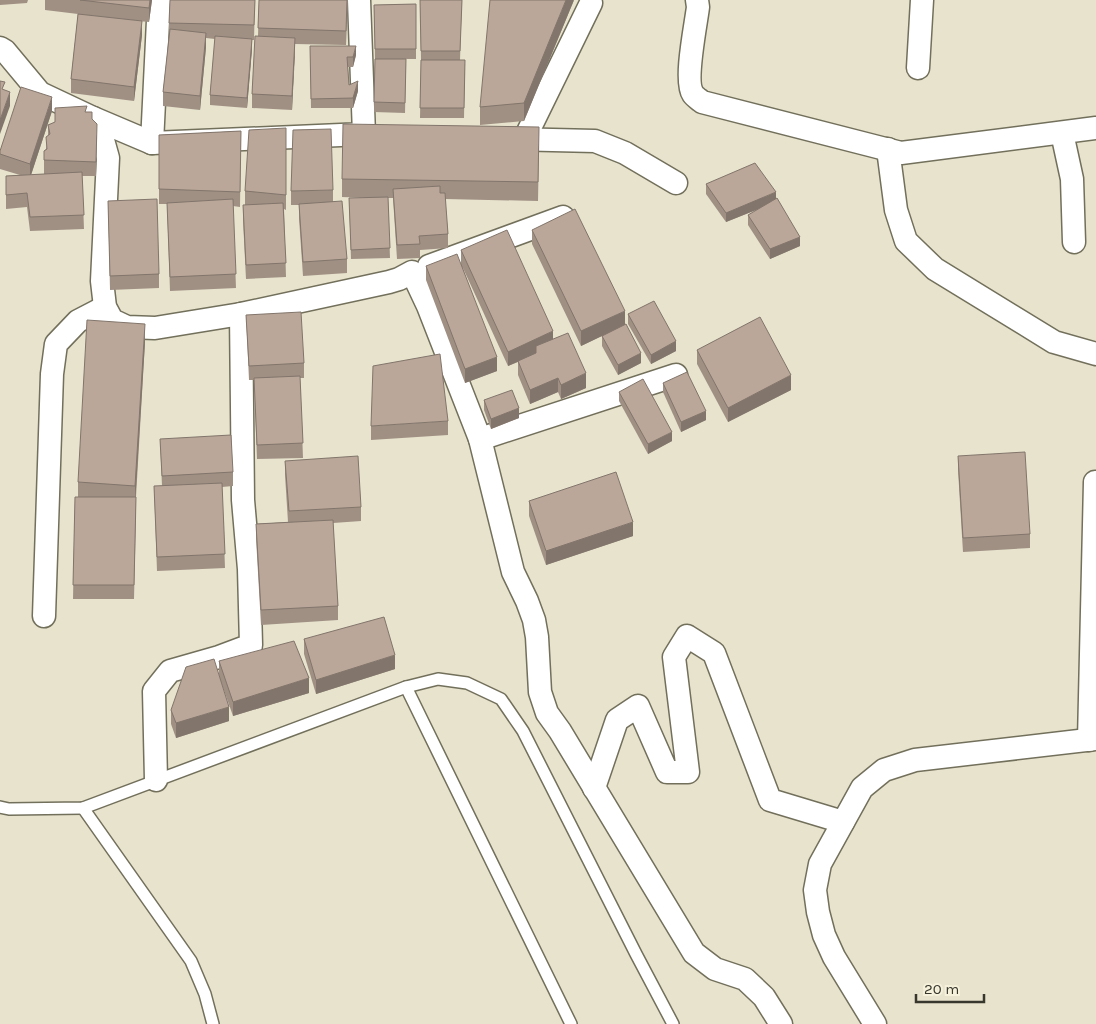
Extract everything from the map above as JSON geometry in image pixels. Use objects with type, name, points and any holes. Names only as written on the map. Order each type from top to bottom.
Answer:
[{"type":"street","points":[[152,143],[159,0]]},
{"type":"street","points":[[0,48],[5,51],[40,93],[152,143],[374,135],[359,0]]},
{"type":"street","points":[[698,0],[691,56],[690,85],[693,95],[702,102],[901,153],[1096,128]]},
{"type":"street","points":[[918,68],[922,0]]},
{"type":"street","points":[[524,140],[591,3]]},
{"type":"street","points":[[93,118],[103,140],[108,158],[102,280],[106,307],[112,320],[127,327],[155,328],[241,314],[389,282],[563,217]]},
{"type":"street","points":[[1062,132],[1072,179],[1074,242]]},
{"type":"street","points":[[486,139],[595,141],[625,153],[676,183]]},
{"type":"street","points":[[888,149],[896,210],[906,241],[935,269],[1054,342],[1096,354]]},
{"type":"street","points":[[412,272],[428,306],[480,439],[513,572],[534,620],[538,637],[540,692],[547,713],[560,731],[694,953],[715,969],[745,979],[764,997],[781,1024]]},
{"type":"street","points":[[44,616],[52,374],[56,344],[78,321],[106,307]]},
{"type":"street","points":[[156,780],[154,691],[170,671],[251,645],[243,500],[241,314]]},
{"type":"street","points":[[480,439],[676,375]]},
{"type":"street","points":[[875,1024],[834,957],[824,936],[815,890],[820,864],[862,788],[884,770],[916,760],[1092,740],[1095,482]]},
{"type":"street","points":[[594,788],[617,720],[638,706],[667,772],[688,772],[674,657],[687,636],[714,653],[770,800],[843,822]]},
{"type":"lane","points":[[0,807],[9,809],[84,808],[406,687],[438,679],[467,682],[501,699],[523,731],[673,1024]]},
{"type":"lane","points":[[406,687],[571,1024]]},
{"type":"lane","points":[[84,808],[191,961],[205,994],[214,1024]]},
{"type":"building","points":[[80,0],[150,0],[149,8]]},
{"type":"building","points":[[170,0],[255,0],[254,25],[169,23]]},
{"type":"building","points":[[259,0],[347,0],[346,31],[258,28]]},
{"type":"building","points":[[420,0],[462,0],[460,51],[421,51]]},
{"type":"building","points":[[490,0],[566,0],[524,103],[480,107]]},
{"type":"building","points":[[416,4],[416,49],[375,49],[374,5]]},
{"type":"building","points":[[78,14],[142,21],[134,87],[71,79]]},
{"type":"building","points":[[170,29],[206,33],[200,96],[163,92]]},
{"type":"building","points":[[215,36],[252,39],[247,98],[210,95]]},
{"type":"building","points":[[255,36],[295,38],[292,96],[252,94]]},
{"type":"building","points":[[310,46],[356,46],[353,57],[347,57],[349,85],[358,81],[353,98],[311,99]]},
{"type":"building","points":[[375,59],[406,59],[405,103],[374,102]]},
{"type":"building","points":[[421,60],[465,60],[464,108],[420,108]]},
{"type":"building","points":[[0,81],[5,82],[2,89],[10,92],[0,120]]},
{"type":"building","points":[[21,87],[52,97],[30,164],[0,154]]},
{"type":"building","points":[[87,106],[85,112],[92,112],[92,119],[97,124],[96,162],[44,160],[44,151],[47,149],[46,137],[50,134],[48,125],[55,122],[55,108]]},
{"type":"building","points":[[343,124],[539,127],[538,182],[342,179]]},
{"type":"building","points":[[286,128],[286,195],[245,191],[249,130]]},
{"type":"building","points":[[331,129],[333,190],[291,191],[293,130]]},
{"type":"building","points":[[241,131],[240,192],[159,189],[159,135]]},
{"type":"building","points":[[755,163],[776,192],[726,213],[706,184]]},
{"type":"building","points":[[82,172],[84,215],[30,217],[27,193],[6,195],[6,176]]},
{"type":"building","points":[[440,186],[440,193],[445,193],[448,234],[419,236],[420,244],[397,245],[393,189]]},
{"type":"building","points":[[388,197],[390,248],[351,250],[349,198]]},
{"type":"building","points":[[777,198],[800,237],[770,249],[748,215]]},
{"type":"building","points":[[157,199],[159,274],[110,276],[108,201]]},
{"type":"building","points":[[233,199],[236,274],[170,277],[167,203]]},
{"type":"building","points":[[342,201],[347,259],[303,262],[299,204]]},
{"type":"building","points":[[283,203],[286,263],[246,265],[243,205]]},
{"type":"building","points":[[575,209],[625,311],[581,331],[532,230]]},
{"type":"building","points":[[507,230],[553,331],[508,352],[461,250]]},
{"type":"building","points":[[457,254],[497,357],[465,369],[426,266]]},
{"type":"building","points":[[654,301],[676,341],[651,355],[628,314]]},
{"type":"building","points":[[301,312],[304,363],[249,366],[246,315]]},
{"type":"building","points":[[760,317],[791,375],[728,408],[697,350]]},
{"type":"building","points":[[87,320],[145,324],[135,486],[78,482]]},
{"type":"building","points":[[626,324],[641,353],[618,365],[602,336]]},
{"type":"building","points":[[568,333],[586,373],[561,385],[558,378],[530,390],[518,361],[536,353],[536,346]]},
{"type":"building","points":[[440,354],[448,421],[371,426],[373,366]]},
{"type":"building","points":[[687,372],[706,411],[681,422],[663,383]]},
{"type":"building","points":[[300,376],[303,443],[257,445],[254,378]]},
{"type":"building","points":[[643,379],[672,432],[648,444],[619,392]]},
{"type":"building","points":[[512,390],[519,408],[491,419],[484,400]]},
{"type":"building","points":[[231,435],[233,472],[162,476],[160,439]]},
{"type":"building","points":[[1025,452],[1030,534],[963,538],[958,456]]},
{"type":"building","points":[[358,456],[361,507],[289,511],[285,461]]},
{"type":"building","points":[[616,472],[633,522],[546,551],[529,501]]},
{"type":"building","points":[[222,483],[225,554],[157,557],[154,486]]},
{"type":"building","points":[[75,497],[136,497],[134,585],[73,585]]},
{"type":"building","points":[[333,520],[338,606],[261,610],[256,524]]},
{"type":"building","points":[[384,617],[395,655],[316,680],[304,639]]},
{"type":"building","points":[[294,641],[309,678],[233,702],[219,661]]},
{"type":"building","points":[[214,659],[229,707],[176,723],[171,710],[186,667]]}]
